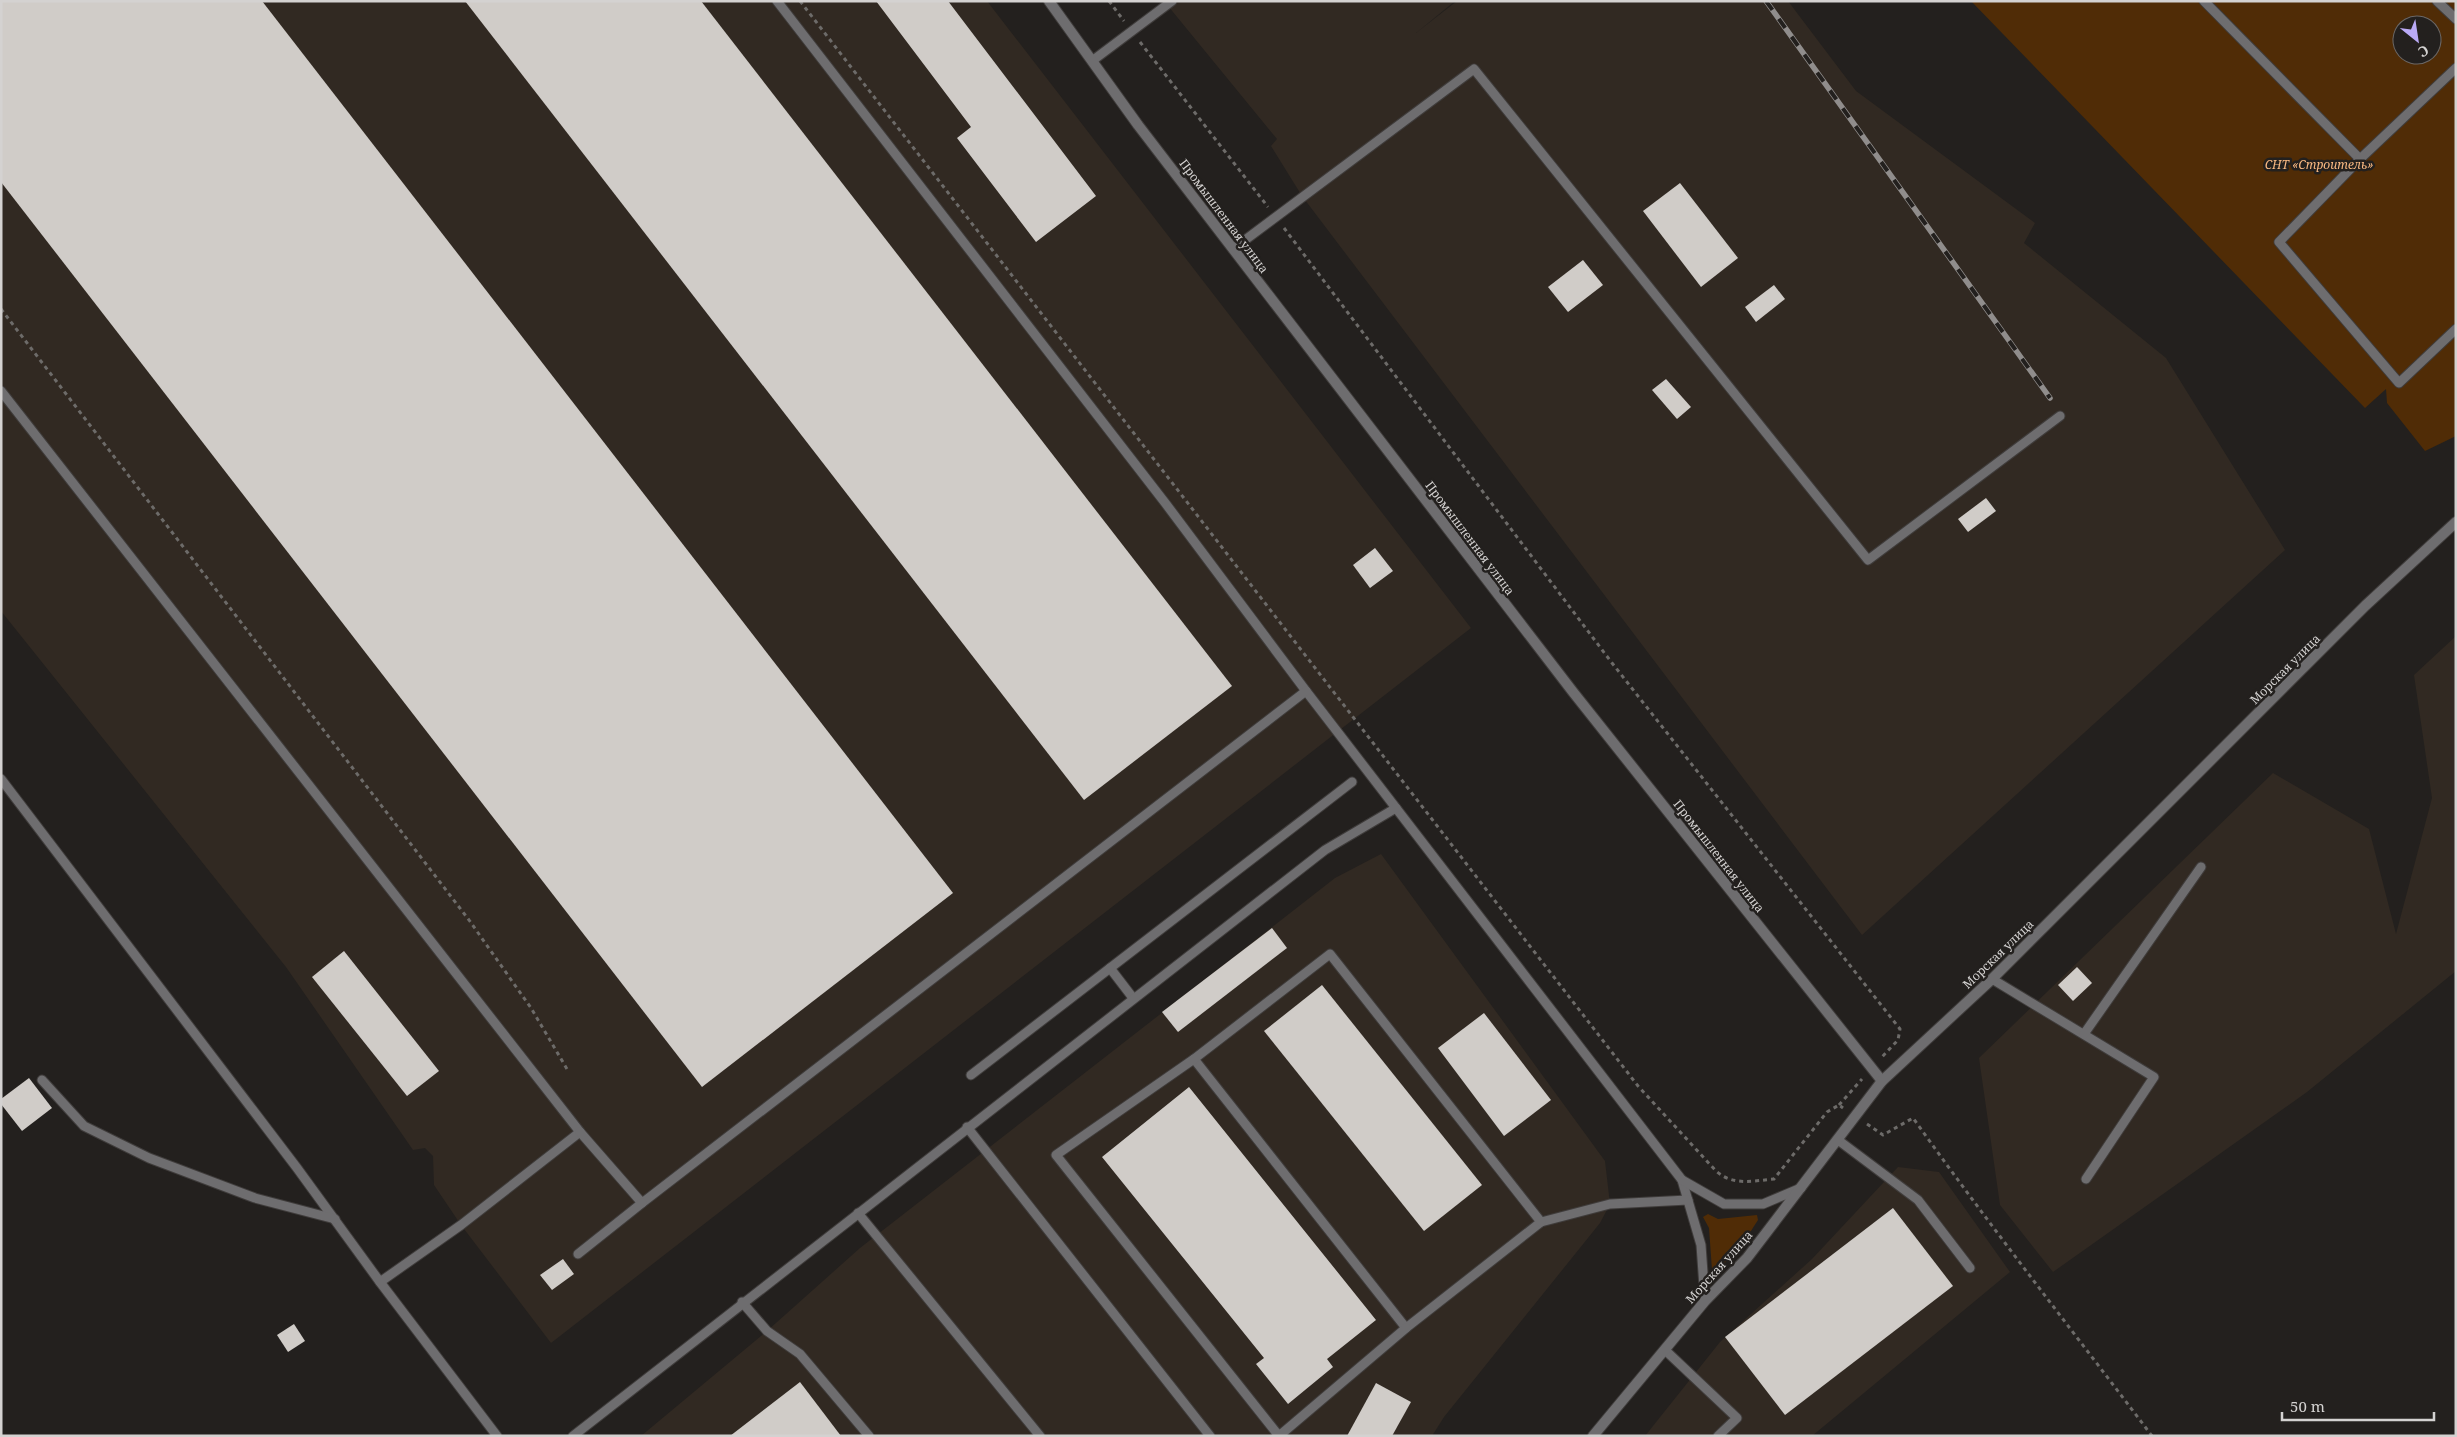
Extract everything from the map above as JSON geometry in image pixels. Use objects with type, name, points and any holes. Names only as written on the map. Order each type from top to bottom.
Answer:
[{"type":"street","name":"Промышленная улица","points":[[1050,2],[1233,249],[1573,692],[1882,1081]]},
{"type":"street","name":"Морская улица","points":[[1593,1436],[1704,1301],[1747,1258],[1882,1081],[1992,979],[2365,606],[2456,522]]},
{"type":"lane","points":[[777,1],[1166,504],[1306,691],[1682,1180],[1701,1246],[1704,1301]]},
{"type":"lane","points":[[1092,61],[1172,1]]},
{"type":"lane","points":[[2204,1],[2360,159]]},
{"type":"lane","points":[[2438,1],[2456,19]]},
{"type":"lane","points":[[2456,68],[2360,159],[2279,242],[2399,383],[2456,329]]},
{"type":"lane","points":[[1233,249],[1474,69],[1868,560],[2060,416]]},
{"type":"lane","points":[[1,391],[580,1132],[642,1203]]},
{"type":"lane","points":[[578,1254],[1306,691]]},
{"type":"lane","points":[[1,779],[497,1436]]},
{"type":"lane","points":[[971,1075],[1352,782]]},
{"type":"lane","points":[[573,1436],[742,1302],[1325,850],[1396,808]]},
{"type":"lane","points":[[2084,1034],[2201,867]]},
{"type":"lane","points":[[1541,1222],[1330,954],[1194,1059],[1056,1155],[1279,1436],[1406,1328],[1541,1222],[1610,1204],[1688,1200]]},
{"type":"lane","points":[[1110,968],[1133,998]]},
{"type":"lane","points":[[1992,979],[2154,1077],[2086,1179]]},
{"type":"lane","points":[[1194,1059],[1406,1328]]},
{"type":"lane","points":[[42,1080],[84,1126],[149,1158],[255,1198],[334,1219]]},
{"type":"lane","points":[[967,1127],[1210,1436]]},
{"type":"lane","points":[[380,1282],[461,1225],[580,1132]]},
{"type":"lane","points":[[1838,1140],[1918,1200],[1970,1268]]},
{"type":"lane","points":[[1682,1180],[1724,1204],[1763,1204],[1800,1188]]},
{"type":"lane","points":[[858,1213],[1040,1436]]},
{"type":"lane","points":[[742,1302],[767,1331],[800,1354],[869,1436]]},
{"type":"lane","points":[[1665,1350],[1737,1418],[1718,1436]]},
{"type":"path","points":[[800,1],[1632,1078],[1724,1178],[1736,1182],[1774,1180],[1827,1112],[1839,1105],[1898,1040],[1900,1029],[1612,663],[1277,218],[1109,1]]},
{"type":"path","points":[[1,309],[469,920],[531,1008],[567,1069]]},
{"type":"path","points":[[1839,1105],[1883,1135],[1913,1118],[1985,1220],[2016,1256],[2152,1436]]},
{"type":"shaded area","points":[[1,1],[987,1],[1471,628],[551,1343],[461,1225],[434,1185],[433,1156],[425,1148],[413,1150],[286,967],[1,611]]},
{"type":"shaded area","points":[[1164,1],[1455,1],[1416,33],[1457,1],[1788,1],[1856,91],[2035,223],[2024,243],[2166,358],[2285,550],[1862,935],[1302,196],[1271,146],[1277,139]]},
{"type":"shaded area","points":[[2456,636],[2456,971],[2307,1092],[2053,1272],[2000,1205],[1979,1058],[2273,773],[2369,829],[2396,934],[2432,798],[2414,675]]},
{"type":"shaded area","points":[[1381,854],[1605,1161],[1610,1204],[1600,1223],[1444,1417],[1432,1436],[641,1436],[767,1331],[860,1248],[1335,878]]},
{"type":"shaded area","points":[[1898,1167],[1939,1172],[2010,1272],[1812,1436],[1645,1436],[1720,1342],[1812,1259]]},
{"type":"green space","name":"СНТ «Строитель»","points":[[1971,1],[2456,1],[2456,436],[2425,451],[2387,403],[2386,389],[2365,408]]},
{"type":"green space","points":[[1708,1214],[1718,1219],[1757,1215],[1758,1220],[1744,1242],[1732,1256],[1719,1267],[1712,1270],[1709,1228],[1703,1217]]},
{"type":"building","points":[[1,1],[262,1],[953,893],[702,1087],[1,182]]},
{"type":"building","points":[[465,1],[701,1],[1232,686],[1084,800]]},
{"type":"building","points":[[876,1],[948,1],[1096,196],[1036,242],[957,138],[971,127]]},
{"type":"building","points":[[1680,183],[1738,258],[1701,287],[1643,211]]},
{"type":"building","points":[[1583,260],[1603,285],[1568,312],[1548,287]]},
{"type":"building","points":[[1774,285],[1785,299],[1756,322],[1745,307]]},
{"type":"building","points":[[1666,379],[1691,407],[1677,419],[1652,390]]},
{"type":"building","points":[[1986,498],[1996,511],[1968,532],[1958,519]]},
{"type":"building","points":[[1375,548],[1393,571],[1370,588],[1353,565]]},
{"type":"building","points":[[1272,928],[1287,948],[1178,1032],[1162,1012]]},
{"type":"building","points":[[344,951],[439,1071],[407,1096],[312,977]]},
{"type":"building","points":[[2077,967],[2092,983],[2073,1001],[2058,985]]},
{"type":"building","points":[[1322,985],[1482,1185],[1424,1231],[1264,1031]]},
{"type":"building","points":[[1484,1013],[1551,1100],[1504,1136],[1438,1048]]},
{"type":"building","points":[[29,1078],[52,1108],[22,1131],[1,1104],[1,1099]]},
{"type":"building","points":[[1189,1087],[1376,1320],[1327,1359],[1333,1367],[1288,1404],[1256,1364],[1264,1358],[1102,1157]]},
{"type":"building","points":[[1893,1208],[1953,1286],[1785,1415],[1725,1337]]},
{"type":"building","points":[[563,1259],[574,1274],[552,1290],[540,1275]]},
{"type":"building","points":[[294,1324],[305,1341],[288,1352],[277,1335]]},
{"type":"building","points":[[800,1382],[841,1436],[730,1436]]},
{"type":"building","points":[[1376,1383],[1411,1402],[1392,1436],[1347,1436]]},
{"type":"railway","points":[[1766,1],[2050,398]]}]
